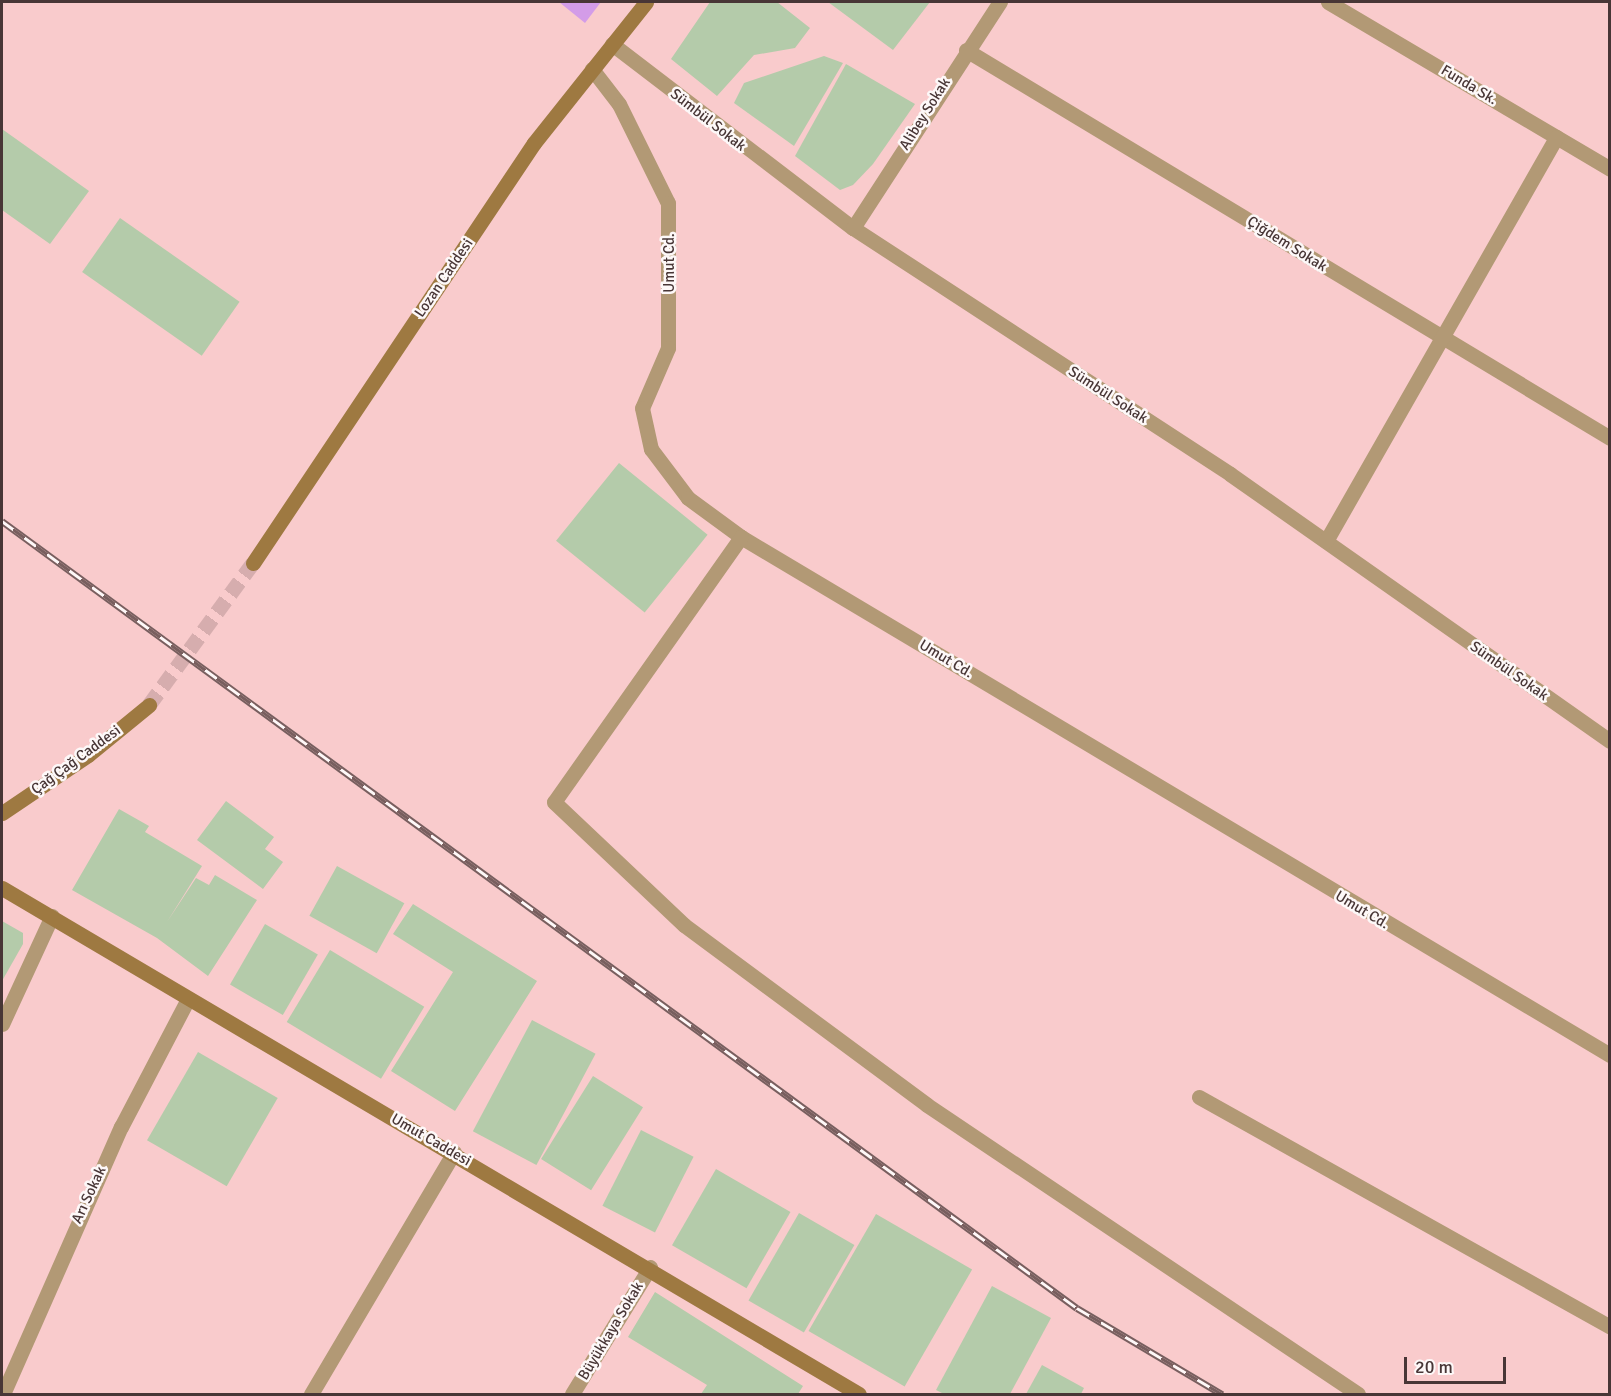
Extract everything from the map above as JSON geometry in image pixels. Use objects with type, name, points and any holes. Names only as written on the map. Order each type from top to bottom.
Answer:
[{"type":"street","name":"Lozan Caddesi","points":[[253,563],[534,143],[646,2]]},
{"type":"street","name":"Alibey Sokak","points":[[854,228],[966,50],[1000,2]]},
{"type":"street","name":"Funda Sk.","points":[[1328,2],[1610,169]]},
{"type":"street","name":"Sümbül Sokak","points":[[612,44],[854,228],[1326,541],[1610,741]]},
{"type":"street","name":"Çiğdem Sokak","points":[[966,50],[1610,438]]},
{"type":"street","name":"Umut Cd.","points":[[592,69],[620,104],[668,203],[668,348],[642,408],[651,449],[688,498],[741,537],[1610,1055]]},
{"type":"street","points":[[1326,541],[1445,339],[1556,137]]},
{"type":"street","points":[[741,537],[554,802],[684,925],[927,1106],[1358,1395]]},
{"type":"street","name":"Çağ Çağ Caddesi","points":[[2,813],[88,755],[149,705]]},
{"type":"street","name":"Umut Caddesi","points":[[2,888],[52,916],[187,1001],[454,1152],[650,1267],[859,1395]]},
{"type":"street","points":[[2,1023],[52,916]]},
{"type":"street","name":"Arı Sokak","points":[[3,1395],[120,1127],[187,1001]]},
{"type":"street","points":[[1198,1097],[1610,1327]]},
{"type":"street","points":[[310,1395],[454,1152]]},
{"type":"street","name":"Büyükkaya Sokak","points":[[572,1395],[650,1267]]},
{"type":"shaded area","points":[[559,2],[601,2],[585,23]]},
{"type":"building","points":[[710,2],[777,2],[810,28],[795,48],[754,55],[717,96],[671,59]]},
{"type":"building","points":[[828,2],[930,2],[893,50]]},
{"type":"building","points":[[824,56],[843,63],[794,146],[734,103],[744,83]]},
{"type":"building","points":[[846,64],[915,104],[873,164],[853,185],[840,190],[795,156]]},
{"type":"building","points":[[2,129],[89,191],[50,244],[2,210]]},
{"type":"building","points":[[120,218],[240,302],[202,356],[82,272]]},
{"type":"building","points":[[619,463],[708,535],[645,612],[556,541]]},
{"type":"building","points":[[226,801],[274,837],[265,849],[283,862],[263,889],[197,840]]},
{"type":"building","points":[[119,809],[149,826],[145,832],[202,866],[167,922],[196,878],[209,885],[215,875],[257,900],[208,976],[157,938],[72,890]]},
{"type":"building","points":[[337,866],[404,903],[377,953],[309,916]]},
{"type":"building","points":[[413,904],[537,981],[455,1111],[391,1071],[453,972],[393,934]]},
{"type":"building","points":[[2,921],[23,933],[23,944],[2,981]]},
{"type":"building","points":[[265,924],[318,954],[283,1015],[230,985]]},
{"type":"building","points":[[330,950],[424,1007],[381,1079],[287,1022]]},
{"type":"building","points":[[532,1020],[596,1054],[536,1165],[473,1131]]},
{"type":"building","points":[[198,1052],[278,1098],[227,1186],[147,1140]]},
{"type":"building","points":[[593,1076],[643,1107],[591,1190],[541,1159]]},
{"type":"building","points":[[641,1130],[694,1157],[655,1233],[602,1206]]},
{"type":"building","points":[[716,1169],[790,1212],[746,1288],[672,1245]]},
{"type":"building","points":[[799,1213],[854,1245],[804,1332],[748,1300]]},
{"type":"building","points":[[876,1214],[972,1270],[905,1386],[808,1331]]},
{"type":"building","points":[[992,1286],[1051,1318],[1010,1394],[944,1394],[936,1390]]},
{"type":"building","points":[[655,1292],[803,1386],[798,1394],[701,1394],[707,1385],[628,1337]]},
{"type":"building","points":[[1042,1365],[1084,1388],[1081,1394],[1026,1394]]},
{"type":"tunnel","points":[[149,705],[253,563]]},
{"type":"railway","points":[[2,521],[1077,1308],[1222,1394]]}]
